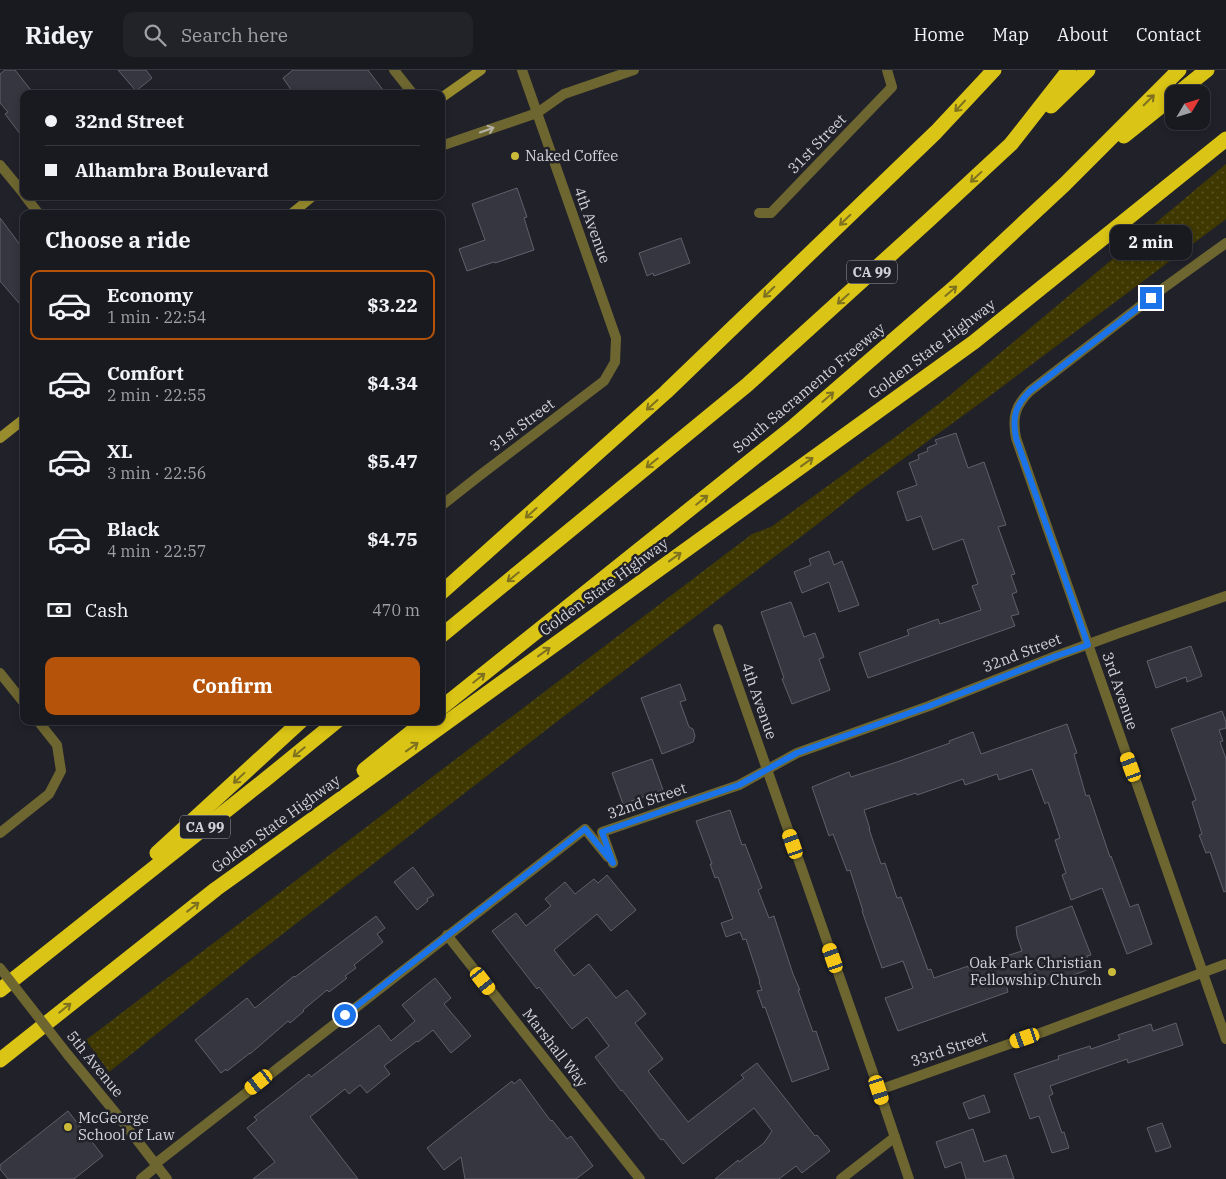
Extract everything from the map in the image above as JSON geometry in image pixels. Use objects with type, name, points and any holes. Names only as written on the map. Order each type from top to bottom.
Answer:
[{"type":"highway","points":[[445,589],[666,392],[936,132],[994,70]]},
{"type":"highway","points":[[1011,144],[1068,70]]},
{"type":"highway","points":[[1011,144],[1088,70]]},
{"type":"highway","name":"South Sacramento Freeway","points":[[445,705],[794,426],[956,286],[1065,184],[1178,70]]},
{"type":"highway","points":[[1188,85],[1207,70]]},
{"type":"highway","points":[[1065,184],[1165,103]]},
{"type":"highway","name":"Golden State Highway","points":[[445,724],[974,342],[1226,139]]},
{"type":"highway","name":"CA 99","points":[[445,633],[747,385],[1011,144]]},
{"type":"highway","points":[[72,932],[296,725]]},
{"type":"highway","name":"CA 99","points":[[0,990],[332,725]]},
{"type":"highway","points":[[216,889],[420,725]]},
{"type":"highway","name":"Golden State Highway","points":[[0,1060],[216,889],[443,725]]},
{"type":"main road","points":[[445,95],[481,70]]},
{"type":"main road","points":[[296,210],[307,200]]},
{"type":"main road","points":[[0,438],[20,422]]},
{"type":"street","points":[[394,70],[410,90]]},
{"type":"street","name":"4th Avenue","points":[[522,70],[616,338],[615,362]]},
{"type":"street","points":[[445,145],[537,113],[564,94],[634,70]]},
{"type":"street","name":"31st Street","points":[[759,213],[771,213],[892,87],[887,70]]},
{"type":"street","points":[[0,165],[20,189]]},
{"type":"street","name":"3rd Avenue","points":[[1226,243],[1165,287],[1040,383],[1023,398],[1016,409],[1014,420],[1016,438],[1226,1039]]},
{"type":"street","name":"31st Street","points":[[445,503],[604,381],[615,362]]},
{"type":"street","name":"32nd Street","points":[[141,1179],[156,1165],[585,829],[613,863],[602,832],[739,785],[797,753],[929,706],[1056,656],[1226,596]]},
{"type":"street","name":"4th Avenue","points":[[718,629],[909,1179]]},
{"type":"street","points":[[0,673],[20,698]]},
{"type":"street","points":[[0,833],[49,794],[61,771],[57,745],[41,725]]},
{"type":"street","name":"Marshall Way","points":[[447,936],[640,1179]]},
{"type":"street","name":"33rd Street","points":[[879,1090],[1226,964]]},
{"type":"street","name":"5th Avenue","points":[[0,968],[167,1179]]},
{"type":"street","points":[[841,1179],[894,1137]]},
{"type":"shaded area","points":[[1226,164],[1226,219],[979,404],[859,491],[559,720],[244,964],[109,1072],[86,1040],[752,534],[771,527],[949,396]]},
{"type":"building","points":[[5,70],[15,70],[31,90],[20,90],[20,134],[5,114],[8,112],[0,103],[0,74]]},
{"type":"building","points":[[118,70],[146,70],[152,78],[135,90]]},
{"type":"building","points":[[293,70],[368,70],[383,90],[291,90],[283,78]]},
{"type":"building","points":[[517,188],[527,217],[524,218],[534,250],[467,271],[459,249],[485,240],[472,204]]},
{"type":"building","points":[[0,218],[20,245],[20,304],[0,281]]},
{"type":"building","points":[[681,238],[690,263],[654,276],[653,273],[647,276],[639,253]]},
{"type":"building","points":[[956,433],[968,468],[984,462],[1006,525],[998,527],[1015,574],[1011,575],[1017,592],[1012,594],[1019,614],[1011,616],[1015,626],[868,678],[859,653],[909,635],[907,630],[938,619],[940,624],[981,610],[972,586],[978,584],[963,539],[933,550],[921,516],[907,521],[897,492],[917,485],[909,463],[919,459],[918,455],[928,451],[927,448],[937,444],[935,440]]},
{"type":"building","points":[[829,551],[834,565],[842,561],[859,605],[839,612],[829,582],[802,593],[794,572],[811,565],[809,559]]},
{"type":"building","points":[[791,602],[804,637],[815,633],[824,657],[819,659],[830,690],[792,704],[761,612]]},
{"type":"building","points":[[1191,646],[1202,676],[1187,682],[1186,677],[1156,688],[1147,661]]},
{"type":"building","points":[[680,684],[686,700],[680,702],[689,727],[693,729],[695,736],[693,742],[662,754],[641,698]]},
{"type":"building","points":[[1222,711],[1226,722],[1226,728],[1219,730],[1223,741],[1220,742],[1226,759],[1226,891],[1224,892],[1210,852],[1206,853],[1199,835],[1202,834],[1192,802],[1196,800],[1171,729]]},
{"type":"building","points":[[1067,724],[1077,753],[1074,754],[1086,796],[1089,795],[1110,857],[1130,907],[1138,904],[1152,944],[1127,954],[1102,888],[1071,900],[1062,875],[1066,873],[1055,840],[1060,838],[1048,802],[1045,804],[1032,769],[999,780],[997,774],[965,785],[963,779],[917,795],[916,793],[864,810],[881,864],[885,863],[897,898],[901,897],[928,970],[931,969],[934,978],[1022,951],[1016,927],[1072,906],[1091,955],[1087,956],[1092,968],[1039,988],[1033,973],[1006,984],[1008,992],[898,1031],[885,998],[913,988],[903,961],[882,968],[850,870],[847,871],[833,834],[829,836],[812,787],[849,772],[851,777],[897,762],[950,743],[949,741],[973,732],[981,754]]},
{"type":"building","points":[[652,759],[663,790],[623,804],[612,773]]},
{"type":"building","points":[[730,810],[742,845],[745,844],[762,888],[758,890],[769,918],[774,916],[813,1032],[816,1031],[829,1069],[792,1082],[765,1007],[763,1008],[757,991],[762,990],[746,939],[743,940],[740,932],[726,937],[721,923],[733,919],[718,877],[715,878],[710,864],[712,864],[696,821]]},
{"type":"building","points":[[413,867],[434,895],[427,899],[428,901],[417,910],[394,882]]},
{"type":"building","points":[[607,875],[636,910],[611,931],[597,914],[554,950],[574,976],[589,964],[616,998],[627,990],[646,1014],[635,1023],[663,1059],[648,1071],[688,1122],[744,1078],[741,1075],[757,1063],[815,1136],[817,1135],[830,1151],[802,1173],[796,1166],[779,1179],[715,1179],[738,1160],[739,1162],[764,1143],[772,1131],[754,1108],[683,1164],[663,1139],[661,1140],[595,1057],[609,1046],[587,1017],[572,1029],[539,987],[537,989],[492,931],[516,913],[526,926],[551,906],[545,899],[565,882],[575,894],[594,879],[598,883]]},
{"type":"building","points":[[376,916],[385,928],[377,934],[383,942],[354,965],[356,968],[345,976],[347,978],[329,992],[327,990],[290,1023],[288,1021],[250,1054],[227,1071],[226,1069],[221,1073],[195,1040],[247,998],[255,1008],[294,976]]},
{"type":"building","points":[[435,978],[451,998],[444,1004],[471,1036],[451,1053],[433,1030],[384,1066],[390,1074],[367,1093],[360,1085],[349,1094],[345,1089],[310,1117],[358,1179],[253,1179],[275,1162],[247,1128],[257,1120],[254,1117],[309,1074],[311,1077],[379,1025],[391,1041],[415,1021],[402,1005]]},
{"type":"building","points":[[1176,1023],[1183,1045],[1128,1063],[1127,1059],[1050,1086],[1053,1094],[1049,1096],[1069,1148],[1052,1153],[1039,1116],[1030,1119],[1014,1074],[1059,1059],[1058,1056],[1090,1046],[1091,1049],[1120,1039],[1118,1035],[1151,1024],[1153,1031]]},
{"type":"building","points":[[520,1079],[551,1121],[567,1139],[571,1136],[593,1166],[576,1179],[465,1179],[461,1157],[444,1170],[427,1148],[512,1081],[514,1084]]},
{"type":"building","points":[[984,1095],[990,1112],[969,1119],[963,1103]]},
{"type":"building","name":"McGeorge School of Law","points":[[68,1111],[103,1156],[74,1179],[8,1179],[0,1169],[0,1165]]},
{"type":"building","points":[[1162,1123],[1171,1147],[1156,1152],[1147,1128]]},
{"type":"building","points":[[973,1129],[984,1162],[1006,1155],[1014,1179],[966,1179],[961,1162],[945,1168],[936,1142]]},
{"type":"place","name":"Naked Coffee","points":[[515,156]]},
{"type":"place","name":"Oak Park Christian Fellowship Church","points":[[1112,972]]},
{"type":"place","name":"McGeorge School of Law","points":[[68,1127]]},
{"type":"route","points":[[345,1015],[585,829],[613,863],[602,832],[739,785],[797,753],[929,706],[1088,645],[1016,438],[1014,420],[1016,409],[1030,391],[1151,298]]}]
